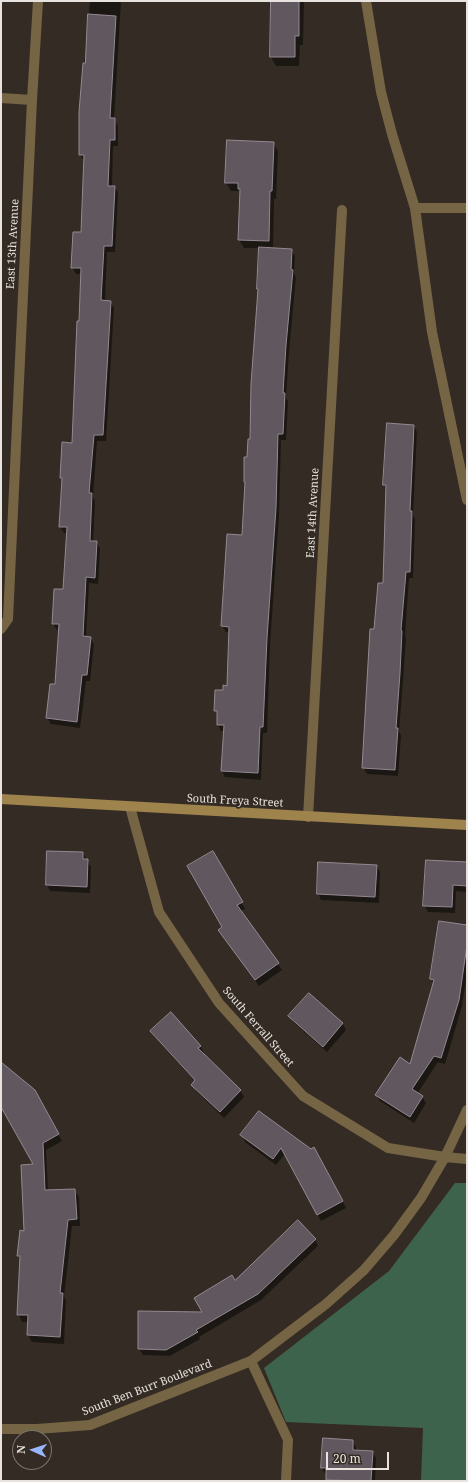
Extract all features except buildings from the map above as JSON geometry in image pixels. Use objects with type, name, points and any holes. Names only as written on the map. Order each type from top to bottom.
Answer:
[{"type":"main road","name":"South Freya Street","points":[[1,799],[467,825]]},
{"type":"street","name":"East 13th Avenue","points":[[1,630],[8,619],[38,1]]},
{"type":"street","points":[[366,1],[381,92],[415,208],[432,332],[467,500]]},
{"type":"street","points":[[1,98],[32,100]]},
{"type":"street","points":[[415,208],[467,208]]},
{"type":"street","name":"East 14th Avenue","points":[[308,817],[342,210]]},
{"type":"street","name":"South Ferrall Street","points":[[130,807],[159,912],[219,1003],[303,1096],[388,1148],[467,1159]]},
{"type":"street","name":"South Ben Burr Boulevard","points":[[1,1429],[37,1429],[90,1425],[251,1361],[326,1304],[364,1270],[394,1235],[421,1198],[445,1157],[467,1110]]},
{"type":"street","points":[[251,1361],[288,1440],[286,1481]]},
{"type":"green space","points":[[455,1183],[467,1183],[467,1481],[421,1481],[423,1428],[286,1422],[264,1368],[389,1271]]}]
